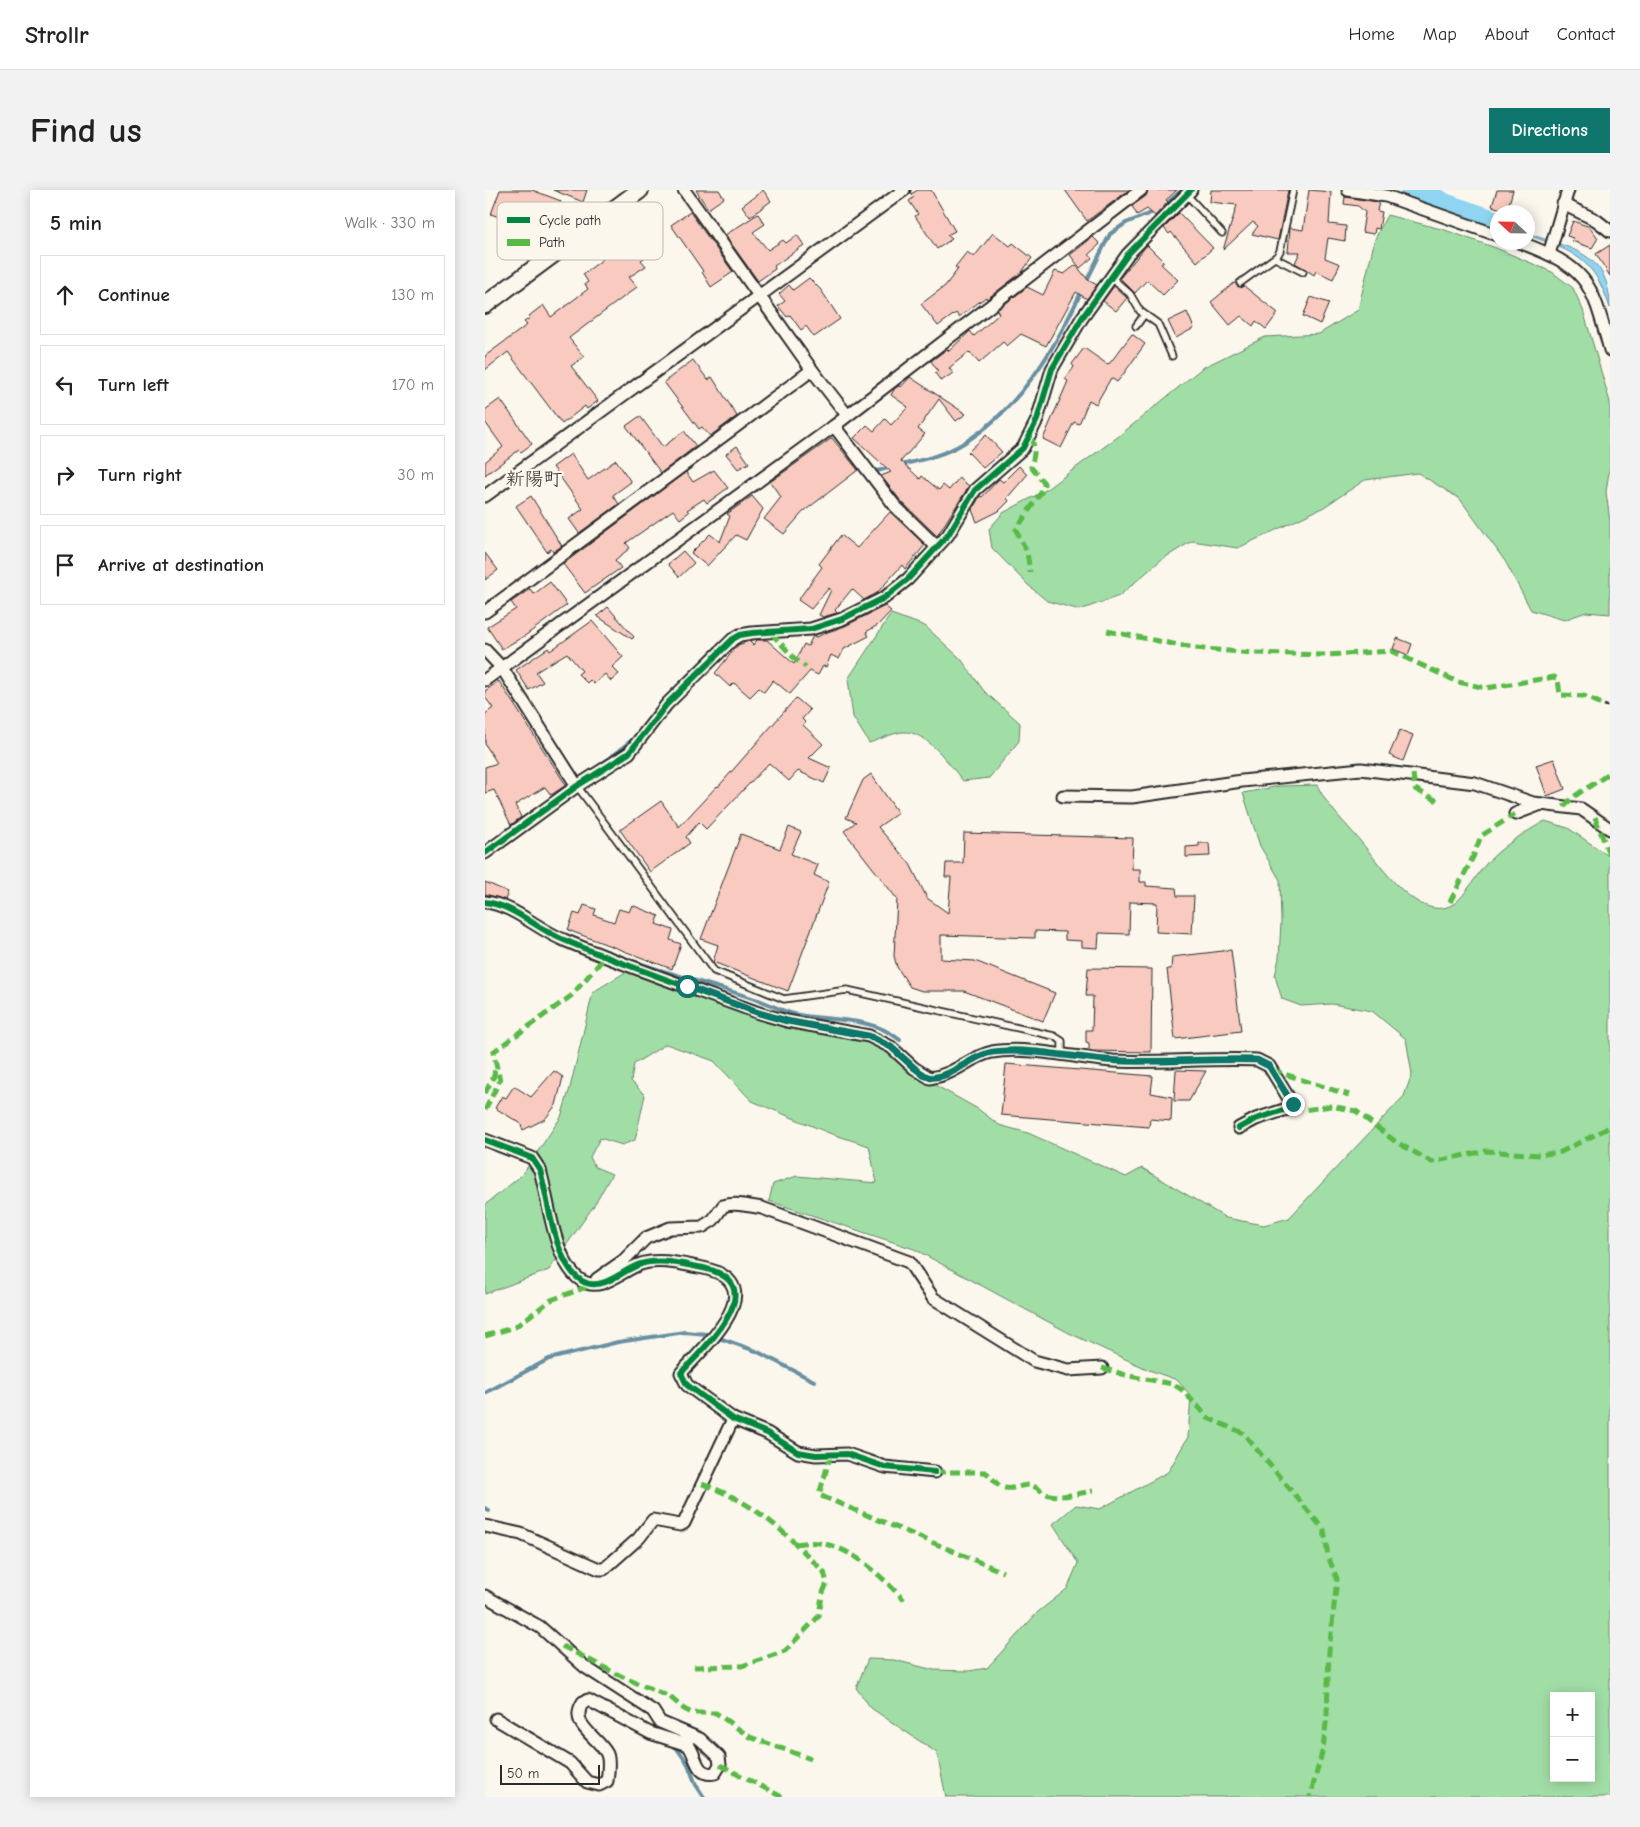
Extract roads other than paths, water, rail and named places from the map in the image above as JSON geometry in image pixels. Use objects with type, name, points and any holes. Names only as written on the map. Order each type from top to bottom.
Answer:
[{"type":"main road","points":[[623,202],[639,190]]},
{"type":"main road","points":[[485,305],[545,260]]},
{"type":"street","points":[[684,190],[812,370],[847,415]]},
{"type":"street","points":[[485,496],[903,190]]},
{"type":"street","points":[[485,680],[834,426],[1141,190]]},
{"type":"street","points":[[1348,190],[1386,196],[1490,232]]},
{"type":"street","points":[[1549,254],[1567,190]]},
{"type":"street","points":[[485,853],[577,786],[629,753],[667,704],[733,639],[740,635],[752,633],[811,629],[842,619],[884,598],[908,579],[948,535],[975,490],[1015,457],[1027,443],[1037,420],[1052,368],[1111,276],[1128,254],[1189,192]]},
{"type":"street","points":[[1563,204],[1596,220],[1610,231]]},
{"type":"street","points":[[1535,248],[1549,254],[1578,271],[1595,298],[1610,350]]},
{"type":"street","points":[[485,612],[812,370]]},
{"type":"street","points":[[834,426],[895,506],[937,547]]},
{"type":"street","points":[[485,650],[502,668],[577,786]]},
{"type":"street","points":[[1063,796],[1132,797],[1242,781],[1361,769],[1462,781],[1541,804],[1581,809],[1610,829]]},
{"type":"street","points":[[1515,814],[1541,804]]},
{"type":"street","points":[[485,902],[518,914],[562,939],[759,1013],[787,1021],[869,1036],[891,1047],[919,1072],[930,1078],[951,1074],[975,1058],[992,1052],[1021,1051],[1144,1062],[1257,1060],[1269,1066],[1293,1104],[1287,1109],[1256,1119],[1239,1128]]},
{"type":"street","points":[[485,1140],[532,1158],[540,1170],[566,1265],[572,1273],[592,1285],[603,1283],[642,1263],[683,1264],[706,1268],[728,1277],[735,1290],[734,1305],[707,1344],[681,1373],[687,1385],[733,1419],[767,1433],[799,1452],[816,1455],[838,1453],[885,1467],[935,1472]]},
{"type":"street","points":[[592,1285],[596,1279],[623,1261],[646,1238],[669,1228],[702,1227],[713,1220],[723,1206],[732,1203],[762,1208],[909,1262],[933,1298],[1034,1361],[1068,1370],[1102,1368]]},
{"type":"street","points":[[485,1526],[521,1534],[599,1569],[604,1569],[639,1538],[653,1520],[679,1525],[685,1523],[733,1419]]},
{"type":"street","points":[[485,1596],[540,1627],[585,1667],[653,1711],[660,1722],[699,1739],[719,1756],[720,1765],[715,1773],[703,1771],[697,1766],[691,1749],[687,1745],[650,1733],[588,1700],[580,1706],[578,1713],[580,1723],[602,1747],[609,1761],[607,1781],[599,1786],[587,1782],[570,1763],[496,1719]]},
{"type":"lane","points":[[1240,283],[1275,258],[1281,251],[1293,190]]},
{"type":"lane","points":[[1189,192],[1222,233]]},
{"type":"lane","points":[[1275,258],[1303,272]]},
{"type":"lane","points":[[1111,276],[1130,294],[1143,315],[1158,324],[1172,356]]},
{"type":"lane","points":[[1136,326],[1143,315]]},
{"type":"lane","points":[[577,786],[714,971],[784,998],[847,990],[1054,1036],[1062,1041],[1062,1056]]},
{"type":"water","points":[[1535,236],[1573,249],[1595,264],[1603,275],[1608,289],[1610,308],[1604,291],[1589,267],[1570,252],[1535,238]]},
{"type":"waterway","points":[[1166,204],[1182,190]]},
{"type":"waterway","points":[[1413,190],[1421,191],[1444,205],[1490,221]]},
{"type":"waterway","points":[[1086,282],[1110,234],[1126,223],[1156,211]]},
{"type":"waterway","points":[[901,465],[932,457],[955,448],[982,430],[1001,414],[1018,396],[1047,356],[1082,290]]},
{"type":"waterway","points":[[877,471],[892,467]]},
{"type":"waterway","points":[[661,703],[718,646]]},
{"type":"waterway","points":[[604,762],[632,740]]},
{"type":"waterway","points":[[624,958],[725,989],[794,1014],[863,1023],[888,1032],[900,1040]]},
{"type":"waterway","points":[[485,1393],[549,1359],[618,1342],[685,1332],[707,1334]]},
{"type":"waterway","points":[[716,1337],[756,1351],[814,1381]]},
{"type":"waterway","points":[[485,1508],[489,1511]]},
{"type":"waterway","points":[[676,1747],[688,1764],[696,1785],[704,1797]]},
{"type":"district","name":"新陽町","points":[[534,479]]}]
